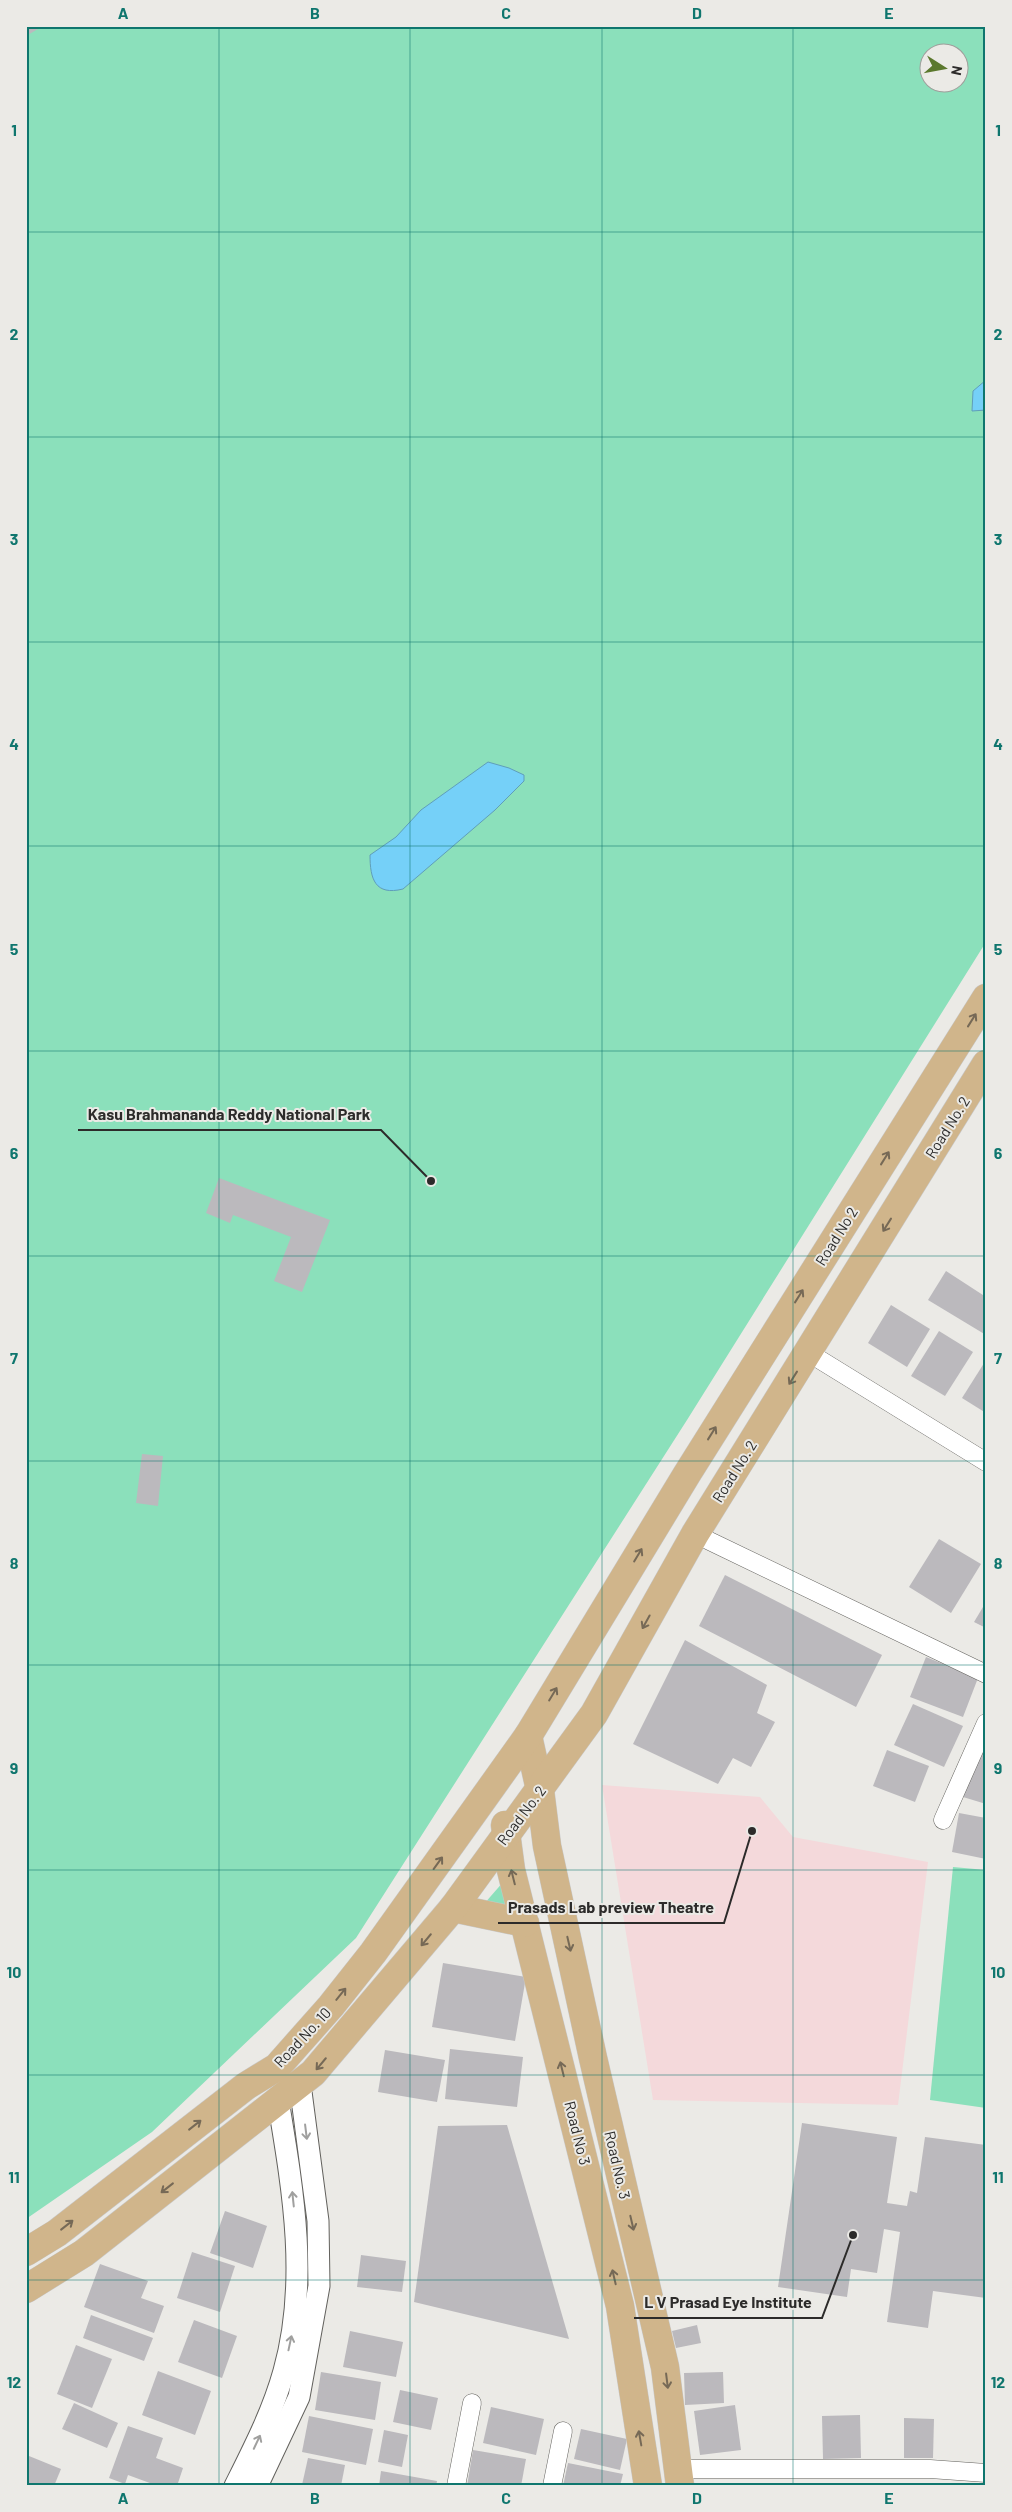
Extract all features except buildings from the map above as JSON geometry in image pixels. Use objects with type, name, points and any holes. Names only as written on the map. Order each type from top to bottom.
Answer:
[{"type":"main road","name":"Road No 2","points":[[528,1736],[686,1474],[986,998]]},
{"type":"main road","name":"Road No. 2","points":[[478,1875],[594,1714],[695,1534],[809,1353],[986,1064]]},
{"type":"main road","points":[[547,1846],[558,1797],[594,1714]]},
{"type":"main road","points":[[497,1782],[528,1736]]},
{"type":"main road","name":"Road No. 3","points":[[528,1736],[540,1790],[547,1846],[593,2058],[665,2366],[679,2477]]},
{"type":"main road","name":"Road No 3","points":[[497,1782],[507,1833],[511,1870],[526,1923],[618,2297],[648,2486]]},
{"type":"main road","name":"Road No. 10","points":[[26,2252],[57,2233],[246,2086],[277,2067],[331,2006],[373,1953],[497,1782]]},
{"type":"main road","name":"Road No. 10","points":[[26,2288],[84,2253],[313,2073],[453,1908],[478,1875]]},
{"type":"main road","points":[[453,1908],[526,1923]]},
{"type":"street","points":[[809,1353],[986,1462]]},
{"type":"street","points":[[695,1534],[986,1674]]},
{"type":"street","points":[[943,1820],[986,1723]]},
{"type":"street","points":[[257,2486],[299,2397],[319,2286],[318,2221],[300,2084]]},
{"type":"street","points":[[235,2486],[270,2414],[292,2336],[297,2267],[291,2179],[278,2100]]},
{"type":"street","points":[[278,2390],[299,2397]]},
{"type":"street","points":[[456,2486],[472,2403]]},
{"type":"street","points":[[552,2486],[563,2431]]},
{"type":"street","points":[[679,2477],[930,2469],[986,2473]]},
{"type":"shaded area","points":[[602,1785],[760,1797],[793,1837],[928,1862],[898,2105],[653,2100]]},
{"type":"green space","points":[[26,26],[986,26],[986,942],[687,1420],[356,1938],[152,2132],[26,2219]]},
{"type":"green space","points":[[953,1867],[986,1870],[986,2108],[930,2100]]},
{"type":"green space","points":[[504,1881],[512,1911],[484,1904]]},
{"type":"water","points":[[986,380],[986,410],[972,411],[973,391]]},
{"type":"water","points":[[488,762],[524,775],[524,781],[495,810],[403,889],[394,891],[380,888],[373,878],[370,855],[396,837],[421,810]]},
{"type":"place","name":"Kasu Brahmananda Reddy National Park","points":[[431,1181]]},
{"type":"place","name":"Prasads Lab preview Theatre","points":[[752,1831]]},
{"type":"place","name":"L V Prasad Eye Institute","points":[[853,2235]]}]
